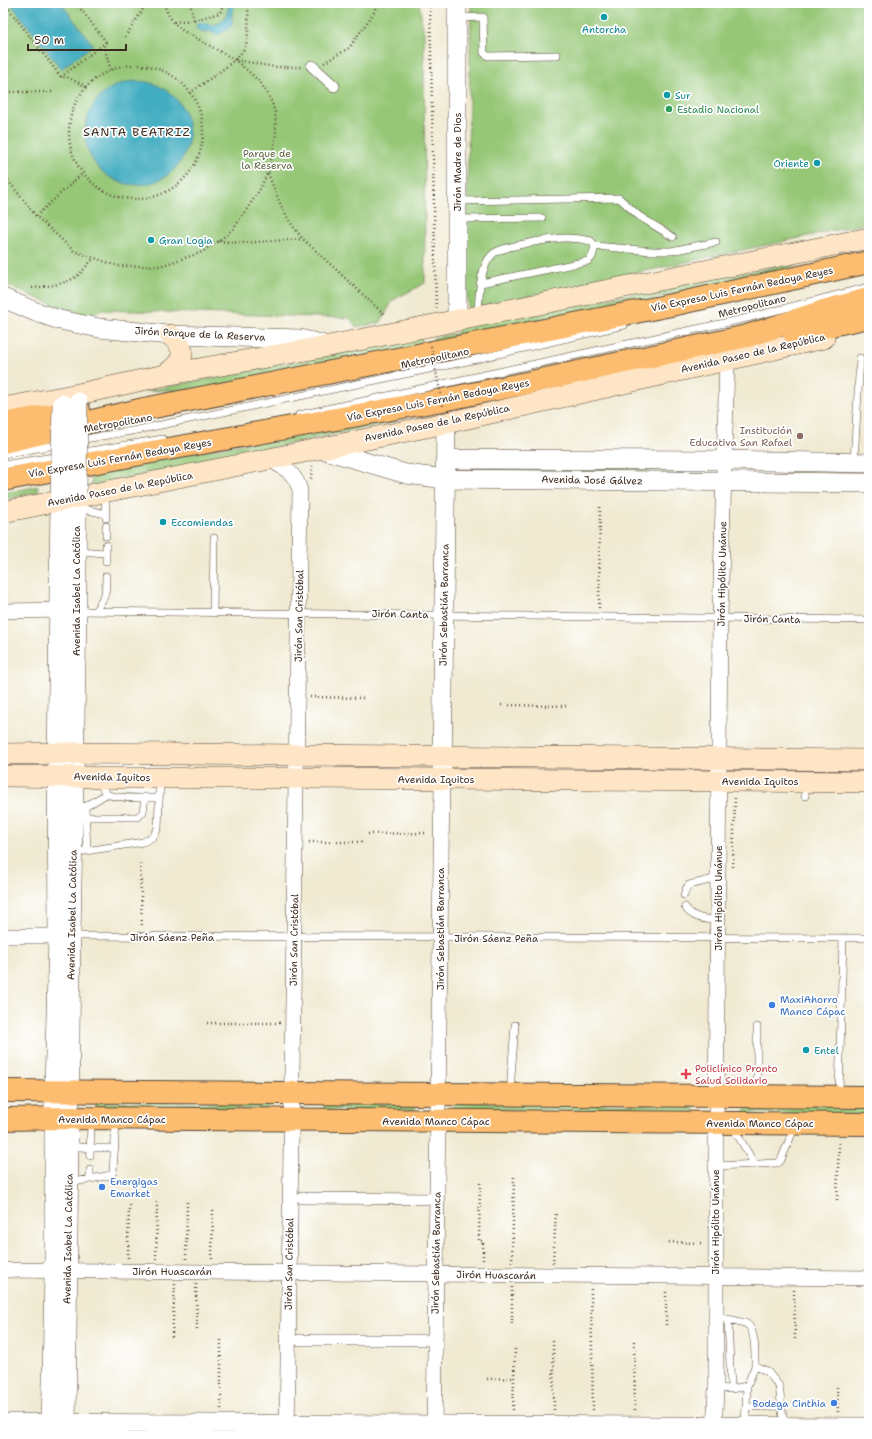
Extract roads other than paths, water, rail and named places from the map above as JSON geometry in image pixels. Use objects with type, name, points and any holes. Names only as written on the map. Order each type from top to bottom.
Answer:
[{"type":"main road","points":[[3,408],[70,399],[165,375],[329,346],[869,238]]},
{"type":"main road","points":[[813,274],[837,258],[869,250]]},
{"type":"main road","name":"Vía Expresa Luis Fernán Bedoya Reyes","points":[[3,442],[144,409],[676,304],[869,262]]},
{"type":"main road","name":"Vía Expresa Luis Fernán Bedoya Reyes","points":[[3,480],[442,400],[747,336],[824,311],[869,299]]},
{"type":"main road","points":[[747,336],[779,337],[869,317]]},
{"type":"main road","name":"Avenida Paseo de la República","points":[[3,512],[269,459],[318,448],[444,414],[727,359],[869,327]]},
{"type":"main road","points":[[165,375],[177,367],[180,363],[182,350],[170,335]]},
{"type":"main road","points":[[3,424],[98,406],[144,409]]},
{"type":"main road","points":[[3,754],[66,753],[869,760]]},
{"type":"main road","name":"Avenida Iquitos","points":[[3,776],[65,776],[102,786],[160,788],[296,778],[719,781],[805,789],[869,782]]},
{"type":"main road","points":[[3,1091],[869,1097]]},
{"type":"main road","name":"Avenida Manco Cápac","points":[[3,1119],[62,1118],[869,1124]]},
{"type":"street","name":"Jirón Madre de Dios","points":[[447,323],[457,210],[460,7]]},
{"type":"street","points":[[312,66],[334,86]]},
{"type":"street","name":"Jirón Parque de la Reserva","points":[[3,298],[60,320],[99,328],[170,335],[300,339],[329,346]]},
{"type":"street","name":"Jirón Hipólito Unánue","points":[[714,1431],[723,1388],[722,1318],[715,1277],[715,1244],[716,1166],[723,1123],[716,1096],[720,618],[727,359]]},
{"type":"street","name":"Avenida Isabel La Católica","points":[[70,399],[70,499],[77,611]]},
{"type":"street","name":"Jirón Sebastián Barranca","points":[[434,1431],[440,833],[446,478],[444,414]]},
{"type":"street","name":"Avenida José Gálvez","points":[[318,448],[406,474],[446,478],[869,483]]},
{"type":"street","name":"Jirón San Cristóbal","points":[[269,459],[291,472],[297,480],[300,490],[287,1430]]},
{"type":"street","name":"Avenida José Gálvez","points":[[446,459],[724,460],[861,463]]},
{"type":"street","name":"Avenida Isabel La Católica","points":[[59,1430],[65,936],[65,776],[77,611],[77,550],[70,499]]},
{"type":"street","name":"Jirón Canta","points":[[3,611],[77,611]]},
{"type":"street","name":"Avenida Isabel La Católica","points":[[65,776],[79,805],[80,852],[65,936]]},
{"type":"street","name":"Jirón Sáenz Peña","points":[[3,936],[65,936]]},
{"type":"street","name":"Avenida Isabel La Católica","points":[[61,1271],[69,1183],[69,1146],[62,1118]]},
{"type":"street","points":[[302,1198],[437,1199]]},
{"type":"street","name":"Jirón Huascarán","points":[[3,1270],[869,1278]]},
{"type":"street","points":[[299,1340],[435,1340]]},
{"type":"street","points":[[3,1423],[59,1430],[221,1424],[287,1430],[434,1431],[513,1426],[635,1426],[714,1431],[745,1426],[869,1428]]},
{"type":"lane","points":[[460,7],[483,16],[484,52],[488,56],[557,55]]},
{"type":"lane","points":[[457,210],[619,198],[639,216],[673,237]]},
{"type":"lane","points":[[457,210],[542,218]]},
{"type":"lane","points":[[478,317],[481,283],[488,261],[494,253],[506,248],[565,238],[591,241],[595,246],[637,251],[671,251],[716,242]]},
{"type":"lane","points":[[481,283],[588,261],[592,257],[595,246]]},
{"type":"lane","name":"Metropolitano","points":[[290,416],[743,319],[869,287]]},
{"type":"lane","name":"Metropolitano","points":[[74,441],[137,430],[457,363],[632,323]]},
{"type":"lane","points":[[860,358],[861,463]]},
{"type":"lane","points":[[3,465],[167,438]]},
{"type":"lane","points":[[3,454],[66,443]]},
{"type":"lane","points":[[70,499],[106,516],[105,492]]},
{"type":"lane","points":[[106,526],[106,536]]},
{"type":"lane","points":[[213,612],[214,538]]},
{"type":"lane","points":[[106,545],[106,561]]},
{"type":"lane","points":[[77,550],[106,552]]},
{"type":"lane","points":[[77,611],[103,600],[106,594],[106,576]]},
{"type":"lane","name":"Jirón Canta","points":[[77,611],[869,620]]},
{"type":"lane","points":[[102,786],[110,796],[145,798],[160,788],[158,828],[153,837],[143,842],[80,852],[86,817],[79,805],[102,786]]},
{"type":"lane","points":[[86,817],[138,817],[143,812],[145,798]]},
{"type":"lane","points":[[684,895],[689,885],[718,878]]},
{"type":"lane","points":[[685,907],[689,914],[693,916],[718,921]]},
{"type":"lane","name":"Jirón Sáenz Peña","points":[[65,936],[440,938],[718,937],[802,934],[843,938],[869,938]]},
{"type":"lane","points":[[839,1097],[843,938]]},
{"type":"lane","points":[[512,1094],[511,1076],[516,1025]]},
{"type":"lane","points":[[757,1027],[757,1096]]},
{"type":"lane","points":[[90,1152],[91,1119]]},
{"type":"lane","points":[[69,1183],[111,1175],[113,1172],[116,1119]]},
{"type":"lane","points":[[723,1123],[737,1136],[755,1164]]},
{"type":"lane","points":[[716,1166],[776,1164],[781,1160],[796,1124]]},
{"type":"lane","points":[[69,1146],[90,1152],[115,1148]]},
{"type":"lane","points":[[90,1170],[90,1178]]},
{"type":"lane","points":[[722,1318],[747,1325],[752,1330],[754,1336],[755,1366],[747,1386],[745,1426]]},
{"type":"lane","points":[[755,1366],[767,1371],[779,1386],[784,1426]]},
{"type":"lane","points":[[723,1388],[747,1386]]},
{"type":"lane","points":[[746,1407],[781,1406]]},
{"type":"water","points":[[10,3],[61,3],[93,45],[61,69]]},
{"type":"water","points":[[228,3],[234,3],[232,26],[216,35],[210,31],[203,32],[197,29],[196,25],[201,22],[213,25],[223,20],[227,14]]},
{"type":"water","points":[[137,81],[157,85],[174,96],[185,113],[189,133],[185,153],[174,170],[157,181],[137,185],[117,181],[100,170],[89,153],[85,133],[89,113],[100,96],[117,85]]},
{"type":"place","name":"Antorcha","points":[[604,17]]},
{"type":"place","name":"Sur","points":[[667,95]]},
{"type":"place","name":"Estadio Nacional","points":[[669,109]]},
{"type":"place","name":"Oriente","points":[[817,163]]},
{"type":"place","name":"Gran Logia","points":[[151,240]]},
{"type":"place","name":"Institución Educativa San Rafael","points":[[800,436]]},
{"type":"place","name":"Eccomiendas","points":[[163,522]]},
{"type":"place","name":"MaxiAhorro Manco Cápac","points":[[772,1005]]},
{"type":"place","name":"Entel","points":[[806,1050]]},
{"type":"place","name":"Policlínico Pronto Salud Solidario","points":[[686,1074]]},
{"type":"place","name":"Energigas Emarket","points":[[102,1187]]},
{"type":"place","name":"Bodega Cinthia","points":[[834,1403]]},
{"type":"district","name":"SANTA BEATRIZ","points":[[137,132]]},
{"type":"park label","name":"Parque de la Reserva","points":[[267,158]]}]
